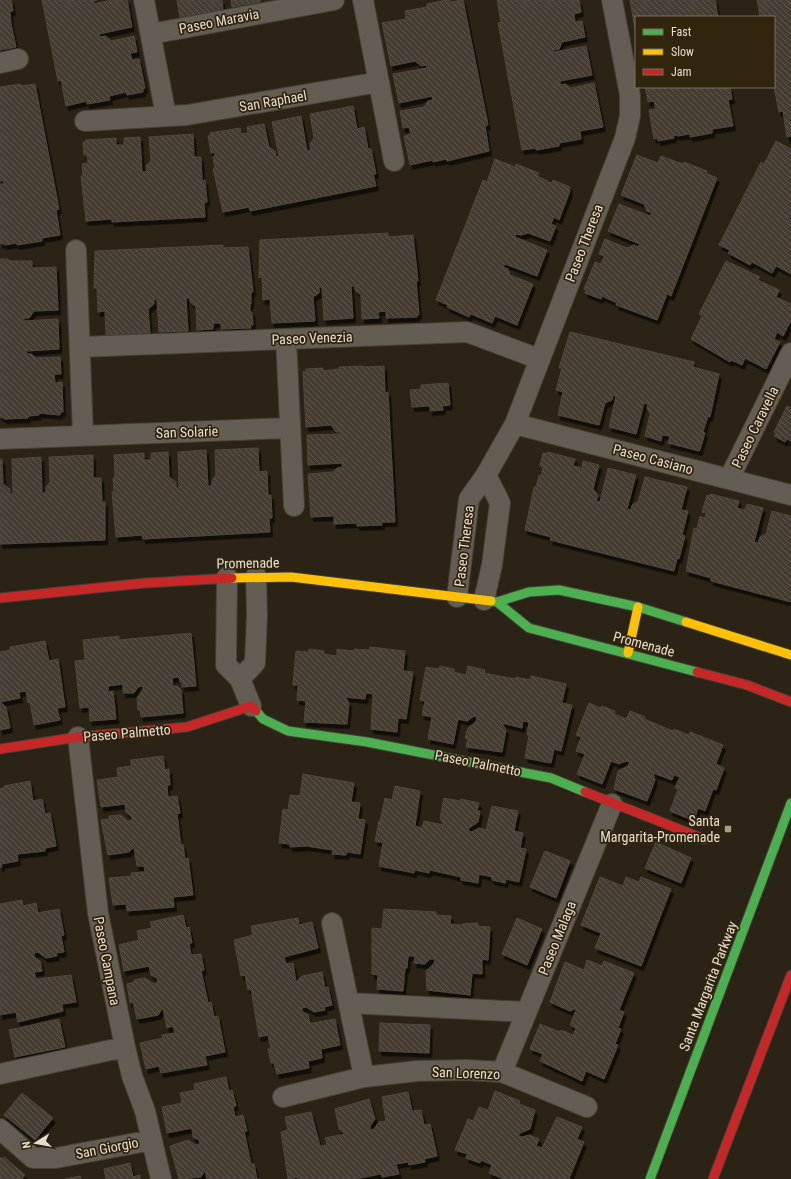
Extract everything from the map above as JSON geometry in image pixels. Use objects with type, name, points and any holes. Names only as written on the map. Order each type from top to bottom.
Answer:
[{"type":"street","points":[[144,0],[166,116]]},
{"type":"street","name":"Paseo Maravia","points":[[151,34],[334,0]]},
{"type":"street","points":[[362,0],[394,161]]},
{"type":"street","name":"Paseo Theresa","points":[[457,597],[469,500],[486,476],[516,424],[625,138],[630,116],[630,95],[612,0]]},
{"type":"street","name":"San Raphael","points":[[84,121],[187,115],[378,82]]},
{"type":"street","points":[[76,250],[83,436]]},
{"type":"street","name":"Paseo Venezia","points":[[80,347],[467,332],[540,359]]},
{"type":"street","points":[[286,339],[294,506]]},
{"type":"street","name":"Paseo Caravella","points":[[729,479],[791,352]]},
{"type":"street","name":"Paseo Casiano","points":[[516,424],[791,495]]},
{"type":"street","name":"San Solarie","points":[[0,439],[290,428]]},
{"type":"street","name":"Paseo Theresa","points":[[486,476],[500,502],[492,565],[491,601]]},
{"type":"street","points":[[240,679],[255,663],[257,615],[256,576]]},
{"type":"street","name":"Promenade","points":[[0,598],[148,582],[256,576],[291,577],[491,601],[529,592],[559,590],[638,607],[791,655]]},
{"type":"street","name":"Paseo Palmetto","points":[[227,577],[226,665],[240,679],[251,706],[263,719],[288,731],[367,742],[551,778],[612,804],[704,839]]},
{"type":"street","name":"Promenade","points":[[491,601],[529,628],[747,685],[791,702]]},
{"type":"street","points":[[628,653],[638,607]]},
{"type":"street","name":"Paseo Palmetto","points":[[0,749],[78,737],[187,727],[251,706]]},
{"type":"street","name":"Paseo Campana","points":[[78,737],[98,914],[125,1048],[152,1140],[161,1179]]},
{"type":"street","name":"Santa Margarita Parkway","points":[[650,1179],[791,803]]},
{"type":"street","name":"Paseo Malaga","points":[[502,1072],[612,804]]},
{"type":"street","points":[[332,923],[364,1077]]},
{"type":"street","points":[[713,1179],[791,976]]},
{"type":"street","points":[[349,1003],[526,1012]]},
{"type":"street","points":[[0,1074],[125,1048]]},
{"type":"street","name":"San Lorenzo","points":[[283,1097],[364,1077],[417,1071],[502,1072],[587,1107]]},
{"type":"street","name":"San Giorgio","points":[[0,1129],[33,1158],[56,1158],[152,1140]]},
{"type":"building","points":[[0,0],[11,0],[13,11],[10,11],[11,24],[16,47],[0,50]]},
{"type":"building","points":[[42,0],[97,0],[93,1],[94,4],[111,0],[127,0],[132,27],[99,34],[100,37],[106,36],[111,41],[134,36],[137,52],[130,53],[132,60],[139,59],[145,88],[143,89],[143,92],[127,95],[126,92],[109,96],[110,100],[87,104],[87,101],[66,106],[61,80],[58,81]]},
{"type":"building","points":[[177,0],[222,0],[223,10],[180,18]]},
{"type":"building","points":[[231,0],[260,0],[260,2],[232,7]]},
{"type":"building","points":[[450,0],[450,2],[463,0],[488,125],[485,126],[489,151],[447,161],[446,159],[433,162],[433,160],[410,165],[404,136],[411,134],[409,127],[403,128],[400,111],[424,107],[428,101],[433,100],[432,96],[399,103],[393,74],[427,68],[426,65],[421,66],[415,61],[391,66],[382,23],[406,19],[405,11],[427,7],[427,4]]},
{"type":"building","points":[[497,0],[579,0],[581,12],[574,14],[575,22],[582,21],[585,37],[562,42],[559,49],[553,50],[554,52],[586,46],[592,75],[560,81],[560,85],[565,84],[571,88],[594,83],[603,127],[580,131],[581,139],[559,143],[559,146],[536,150],[536,148],[522,150],[498,23],[501,22]]},
{"type":"building","points":[[630,0],[715,0],[718,16],[635,16],[635,29]]},
{"type":"building","points":[[757,0],[791,0],[791,136],[787,137],[783,111],[779,112],[774,88],[775,16],[760,16]]},
{"type":"building","points":[[20,84],[21,86],[35,84],[59,209],[56,210],[60,235],[42,238],[42,241],[17,245],[16,243],[4,245],[4,243],[0,244],[0,184],[4,184],[3,180],[0,181],[0,87]]},
{"type":"building","points":[[645,88],[730,88],[732,99],[728,100],[733,126],[712,129],[712,133],[690,137],[690,134],[677,135],[673,136],[674,138],[658,141],[657,138],[654,139],[649,110],[656,109],[654,101],[648,102]]},
{"type":"building","points":[[353,106],[357,129],[364,127],[368,149],[371,149],[376,174],[373,174],[376,186],[250,211],[249,207],[223,212],[213,169],[215,169],[213,157],[215,156],[214,152],[211,153],[208,136],[211,135],[210,133],[240,128],[241,134],[248,133],[247,127],[264,124],[269,147],[275,151],[276,157],[279,156],[272,122],[301,116],[307,151],[311,150],[310,144],[314,138],[310,114]]},
{"type":"building","points":[[193,134],[194,157],[201,157],[202,181],[205,180],[207,202],[204,202],[205,217],[112,222],[112,219],[86,221],[81,176],[83,176],[82,164],[88,163],[87,155],[84,155],[83,142],[86,142],[86,140],[116,138],[116,145],[124,145],[124,138],[140,137],[142,172],[147,172],[146,166],[151,161],[149,137]]},
{"type":"building","points":[[776,141],[791,149],[791,216],[789,219],[791,220],[791,274],[776,266],[772,273],[752,262],[750,265],[728,253],[730,250],[719,245],[761,162],[764,164]]},
{"type":"building","points":[[637,155],[658,163],[661,156],[683,164],[684,162],[707,171],[706,173],[717,178],[671,296],[667,294],[657,320],[616,305],[617,303],[602,296],[601,299],[585,293],[586,290],[584,289],[595,262],[601,264],[604,256],[599,254],[605,239],[627,248],[634,245],[638,247],[640,244],[608,231],[619,204],[650,216],[652,213],[647,211],[644,204],[621,195]]},
{"type":"building","points":[[495,159],[515,167],[516,164],[539,173],[537,176],[548,182],[552,183],[553,180],[570,187],[570,191],[559,220],[554,217],[551,224],[556,226],[550,241],[528,233],[521,235],[516,234],[515,237],[547,250],[537,276],[505,264],[503,267],[508,269],[510,275],[533,284],[517,325],[495,316],[492,323],[471,314],[469,317],[436,300],[483,180],[487,182]]},
{"type":"building","points":[[388,233],[388,237],[413,235],[418,281],[416,281],[419,315],[417,315],[417,317],[386,318],[386,311],[378,312],[379,318],[362,319],[361,295],[355,290],[355,286],[351,286],[353,318],[324,320],[322,287],[319,287],[319,293],[313,297],[315,321],[272,323],[270,299],[263,300],[262,277],[259,278],[260,240]]},
{"type":"building","points":[[223,245],[223,248],[248,247],[253,292],[251,292],[250,304],[253,325],[250,325],[251,328],[221,329],[221,323],[213,323],[213,329],[197,330],[196,307],[190,302],[190,298],[186,298],[188,331],[159,332],[157,299],[154,299],[154,304],[148,309],[150,333],[106,335],[105,311],[98,312],[97,288],[94,288],[95,251]]},
{"type":"building","points":[[0,259],[8,259],[9,261],[32,261],[32,268],[56,267],[58,310],[34,311],[29,318],[24,318],[24,321],[58,319],[59,349],[26,351],[27,354],[31,354],[36,358],[60,357],[61,374],[54,374],[55,383],[62,382],[63,412],[60,413],[60,415],[39,413],[39,415],[28,416],[28,418],[4,419],[3,417],[0,417]]},
{"type":"building","points":[[726,261],[760,277],[758,280],[779,290],[776,297],[791,304],[791,320],[783,336],[777,332],[774,339],[780,342],[766,369],[745,358],[742,365],[731,360],[730,362],[691,339],[702,316],[699,314]]},
{"type":"building","points":[[570,332],[694,362],[693,367],[719,374],[710,417],[708,416],[703,432],[705,433],[700,450],[668,443],[670,436],[662,435],[661,441],[645,436],[650,414],[647,408],[648,404],[644,403],[636,434],[609,427],[616,396],[613,395],[612,400],[605,403],[599,425],[558,415],[563,392],[556,390],[562,368],[559,368]]},
{"type":"building","points":[[384,366],[385,393],[388,392],[395,522],[382,522],[382,525],[357,526],[357,523],[334,524],[334,516],[311,517],[308,474],[333,472],[337,468],[343,467],[342,463],[308,465],[307,435],[341,434],[341,432],[336,432],[331,425],[306,427],[303,372],[306,372],[306,369],[323,368],[323,371],[339,369],[339,367]]},
{"type":"building","points":[[448,383],[450,405],[442,406],[443,410],[430,411],[430,406],[412,407],[410,390],[421,389],[421,385]]},
{"type":"building","points":[[787,406],[791,408],[791,441],[787,439],[785,442],[774,436],[776,433],[774,432]]},
{"type":"building","points":[[258,448],[259,472],[267,471],[268,495],[271,495],[272,518],[269,518],[270,532],[143,539],[142,535],[116,537],[112,492],[114,492],[113,478],[115,478],[114,455],[144,453],[144,460],[151,460],[151,453],[168,452],[169,477],[176,482],[176,488],[179,488],[178,452],[206,450],[208,486],[212,486],[212,480],[216,475],[215,450]]},
{"type":"building","points":[[547,452],[575,459],[573,466],[582,468],[583,461],[599,465],[593,489],[598,496],[596,501],[600,502],[608,468],[636,475],[627,509],[631,510],[632,505],[638,502],[645,477],[687,487],[681,510],[688,511],[682,535],[685,536],[674,571],[550,540],[551,537],[525,530],[534,487],[536,487],[539,475],[541,476],[543,467],[540,466],[543,453],[546,454]]},
{"type":"building","points":[[93,455],[93,478],[101,478],[102,502],[105,502],[105,540],[0,544],[0,459],[2,459],[3,484],[10,489],[10,494],[13,494],[12,459],[41,457],[42,493],[46,493],[46,487],[50,482],[49,457]]},
{"type":"building","points":[[710,494],[739,501],[737,508],[745,510],[747,504],[763,508],[754,542],[758,543],[760,537],[766,534],[772,511],[791,516],[791,602],[711,581],[711,578],[686,571],[694,528],[697,529],[700,516],[705,518],[706,513],[702,512],[707,495],[710,496]]},
{"type":"building","points":[[191,633],[196,686],[182,687],[182,681],[180,682],[179,677],[172,678],[173,686],[177,686],[181,690],[183,713],[141,717],[140,710],[138,710],[137,698],[143,689],[143,686],[138,687],[134,693],[123,693],[123,684],[108,686],[108,692],[113,691],[116,719],[90,721],[89,707],[80,708],[75,661],[85,660],[83,640],[119,636],[119,640]]},
{"type":"building","points":[[45,641],[49,661],[58,659],[65,707],[57,708],[60,720],[34,725],[30,702],[28,703],[26,691],[19,692],[20,698],[0,702],[0,652],[10,650],[10,647]]},
{"type":"building","points":[[370,647],[405,651],[403,671],[413,672],[406,719],[398,718],[397,732],[371,729],[373,694],[366,693],[365,699],[345,697],[349,703],[347,724],[304,722],[306,701],[297,700],[298,685],[293,685],[296,651],[309,652],[309,649],[324,651],[324,654],[337,656],[337,649],[354,651],[354,649],[369,650]]},
{"type":"building","points":[[440,666],[454,669],[454,672],[466,675],[468,666],[485,670],[484,673],[515,679],[516,677],[531,680],[531,676],[566,684],[562,703],[572,705],[561,751],[554,749],[551,763],[525,758],[529,735],[527,735],[529,722],[523,721],[522,728],[502,723],[506,730],[502,752],[466,747],[468,739],[465,738],[468,728],[476,722],[477,717],[474,716],[467,721],[458,719],[453,744],[428,739],[432,717],[422,715],[425,701],[420,700],[426,667],[439,669]]},
{"type":"building","points":[[0,702],[6,707],[10,728],[0,730]]},
{"type":"building","points":[[589,703],[600,708],[602,706],[615,711],[614,714],[626,719],[630,711],[645,717],[644,719],[673,731],[674,729],[689,735],[690,732],[723,745],[716,764],[724,768],[716,790],[713,789],[705,811],[698,808],[694,821],[670,811],[678,789],[675,788],[680,777],[674,775],[672,780],[653,773],[655,780],[647,801],[614,789],[618,771],[628,766],[630,762],[626,761],[619,764],[611,761],[602,784],[577,774],[585,754],[576,751],[581,737],[576,735]]},
{"type":"building","points":[[163,756],[165,770],[169,769],[170,785],[167,785],[168,797],[177,796],[180,813],[177,814],[181,845],[183,844],[185,859],[188,858],[193,895],[173,897],[174,907],[127,911],[126,904],[113,905],[109,878],[132,876],[131,873],[145,872],[144,866],[137,866],[134,847],[129,852],[108,855],[101,820],[109,819],[109,816],[121,815],[128,821],[132,820],[132,817],[126,812],[125,804],[101,807],[97,780],[118,777],[117,768],[131,766],[131,760]]},
{"type":"building","points":[[303,774],[354,783],[351,802],[360,803],[358,819],[365,820],[360,854],[347,852],[346,855],[332,854],[333,850],[306,846],[290,847],[290,844],[279,843],[283,809],[288,810],[290,795],[300,796]]},
{"type":"building","points":[[30,781],[33,801],[42,799],[45,814],[50,813],[56,846],[45,848],[45,851],[17,854],[18,861],[1,864],[2,867],[0,867],[0,789],[4,788],[4,786]]},
{"type":"building","points":[[395,786],[420,791],[415,826],[422,828],[424,821],[444,825],[440,818],[444,798],[460,801],[461,799],[479,803],[477,811],[480,811],[478,822],[469,828],[468,831],[472,832],[479,828],[486,830],[492,806],[518,811],[514,831],[523,833],[520,848],[526,849],[519,882],[506,879],[505,883],[492,880],[492,877],[479,874],[478,883],[461,880],[461,877],[430,870],[429,873],[415,870],[414,873],[379,866],[383,843],[375,841],[379,821],[385,798],[392,800]]},
{"type":"building","points":[[656,842],[691,858],[681,883],[645,868]]},
{"type":"building","points":[[545,851],[570,861],[556,898],[530,887]]},
{"type":"building","points":[[600,877],[623,886],[626,877],[639,882],[641,877],[671,889],[641,966],[595,948],[601,933],[581,925]]},
{"type":"building","points":[[22,900],[23,906],[36,903],[38,913],[59,909],[64,935],[61,936],[64,952],[56,953],[57,956],[46,958],[38,952],[34,953],[34,957],[40,961],[42,971],[34,972],[36,979],[71,975],[76,1002],[62,1004],[63,1011],[18,1022],[16,1012],[0,1015],[0,904]]},
{"type":"building","points":[[384,909],[436,912],[436,915],[451,916],[450,924],[462,925],[478,923],[478,926],[490,927],[488,960],[482,959],[482,974],[472,973],[470,995],[427,990],[426,971],[434,964],[435,959],[430,959],[425,964],[414,963],[415,956],[408,956],[407,968],[405,968],[403,991],[377,989],[378,975],[372,974],[372,928],[382,929]]},
{"type":"building","points":[[183,915],[186,928],[189,927],[192,943],[189,943],[191,955],[201,954],[204,970],[201,971],[208,1003],[211,1002],[214,1017],[218,1016],[225,1052],[205,1056],[207,1065],[161,1073],[159,1066],[146,1069],[140,1043],[163,1038],[162,1035],[175,1033],[173,1026],[167,1028],[163,1008],[158,1015],[137,1019],[133,1002],[130,1003],[127,984],[135,982],[134,980],[145,978],[154,984],[158,982],[157,978],[151,975],[149,966],[124,971],[119,945],[139,940],[137,931],[152,928],[150,922]]},
{"type":"building","points":[[298,918],[299,925],[312,922],[318,948],[284,957],[286,964],[293,963],[296,982],[302,976],[322,972],[325,988],[328,987],[332,1005],[324,1007],[325,1010],[314,1012],[306,1007],[302,1008],[302,1011],[308,1015],[310,1023],[335,1019],[340,1045],[321,1049],[322,1058],[308,1061],[309,1068],[277,1074],[274,1063],[271,1063],[268,1049],[271,1049],[268,1035],[259,1037],[251,989],[248,990],[245,975],[241,976],[234,940],[253,935],[251,926]]},
{"type":"building","points":[[517,918],[542,929],[527,965],[502,954]]},
{"type":"building","points":[[587,960],[602,966],[604,961],[634,973],[619,1010],[624,1012],[618,1028],[621,1029],[615,1044],[618,1045],[604,1079],[586,1071],[582,1081],[540,1061],[543,1054],[530,1049],[540,1024],[560,1032],[561,1030],[573,1035],[576,1028],[570,1025],[577,1008],[570,1011],[550,1002],[565,962],[584,970]]},
{"type":"building","points":[[59,1019],[65,1047],[15,1057],[9,1030]]},
{"type":"building","points":[[380,1023],[430,1025],[429,1053],[379,1051]]},
{"type":"building","points":[[226,1077],[229,1091],[232,1090],[236,1106],[233,1107],[235,1117],[243,1115],[247,1131],[244,1131],[251,1164],[254,1164],[257,1179],[207,1179],[205,1170],[201,1177],[179,1179],[170,1146],[188,1140],[196,1145],[200,1144],[199,1140],[193,1137],[192,1128],[167,1133],[162,1107],[182,1103],[180,1093],[195,1090],[194,1084]]},
{"type":"building","points":[[495,1091],[520,1101],[519,1104],[535,1110],[530,1129],[520,1133],[518,1136],[522,1137],[530,1135],[539,1139],[536,1146],[542,1148],[557,1117],[582,1127],[577,1139],[584,1142],[569,1179],[504,1179],[489,1173],[492,1165],[481,1160],[480,1163],[466,1158],[467,1154],[455,1150],[468,1119],[473,1121],[479,1107],[488,1110]]},
{"type":"building","points":[[408,1092],[412,1111],[421,1110],[424,1125],[430,1124],[437,1156],[424,1159],[425,1162],[409,1165],[408,1162],[396,1164],[399,1174],[382,1177],[381,1174],[354,1179],[298,1179],[298,1177],[288,1179],[281,1132],[288,1130],[285,1117],[311,1112],[320,1146],[327,1145],[325,1138],[345,1134],[339,1129],[335,1109],[369,1099],[375,1119],[370,1126],[370,1130],[374,1129],[379,1122],[386,1121],[382,1097]]},
{"type":"building","points":[[22,1093],[53,1118],[35,1140],[4,1115]]},
{"type":"building","points":[[0,1157],[2,1159],[4,1157],[25,1175],[22,1179],[0,1179]]},
{"type":"building","points":[[130,1163],[133,1177],[140,1175],[140,1179],[106,1179],[104,1169]]},
{"type":"building","points":[[80,1176],[81,1179],[65,1179]]},
{"type":"traffic: fast","points":[[491,601],[497,602],[529,592],[559,590],[638,607],[686,622]]},
{"type":"traffic: fast","points":[[497,602],[529,628],[697,672]]},
{"type":"traffic: fast","points":[[256,711],[263,719],[288,731],[367,742],[551,778],[585,792]]},
{"type":"traffic: fast","points":[[650,1179],[791,803]]},
{"type":"traffic: slow","points":[[232,578],[291,577],[491,601]]},
{"type":"traffic: slow","points":[[628,653],[638,607]]},
{"type":"traffic: slow","points":[[686,622],[791,655]]},
{"type":"traffic: jam","points":[[0,598],[145,583],[232,578]]},
{"type":"traffic: jam","points":[[697,672],[747,685],[791,702]]},
{"type":"traffic: jam","points":[[0,749],[78,737],[187,727],[251,706],[256,711]]},
{"type":"traffic: jam","points":[[585,792],[704,839]]},
{"type":"traffic: jam","points":[[713,1179],[791,975]]},
{"type":"place","name":"Santa Margarita-Promenade","points":[[728,829]]}]
